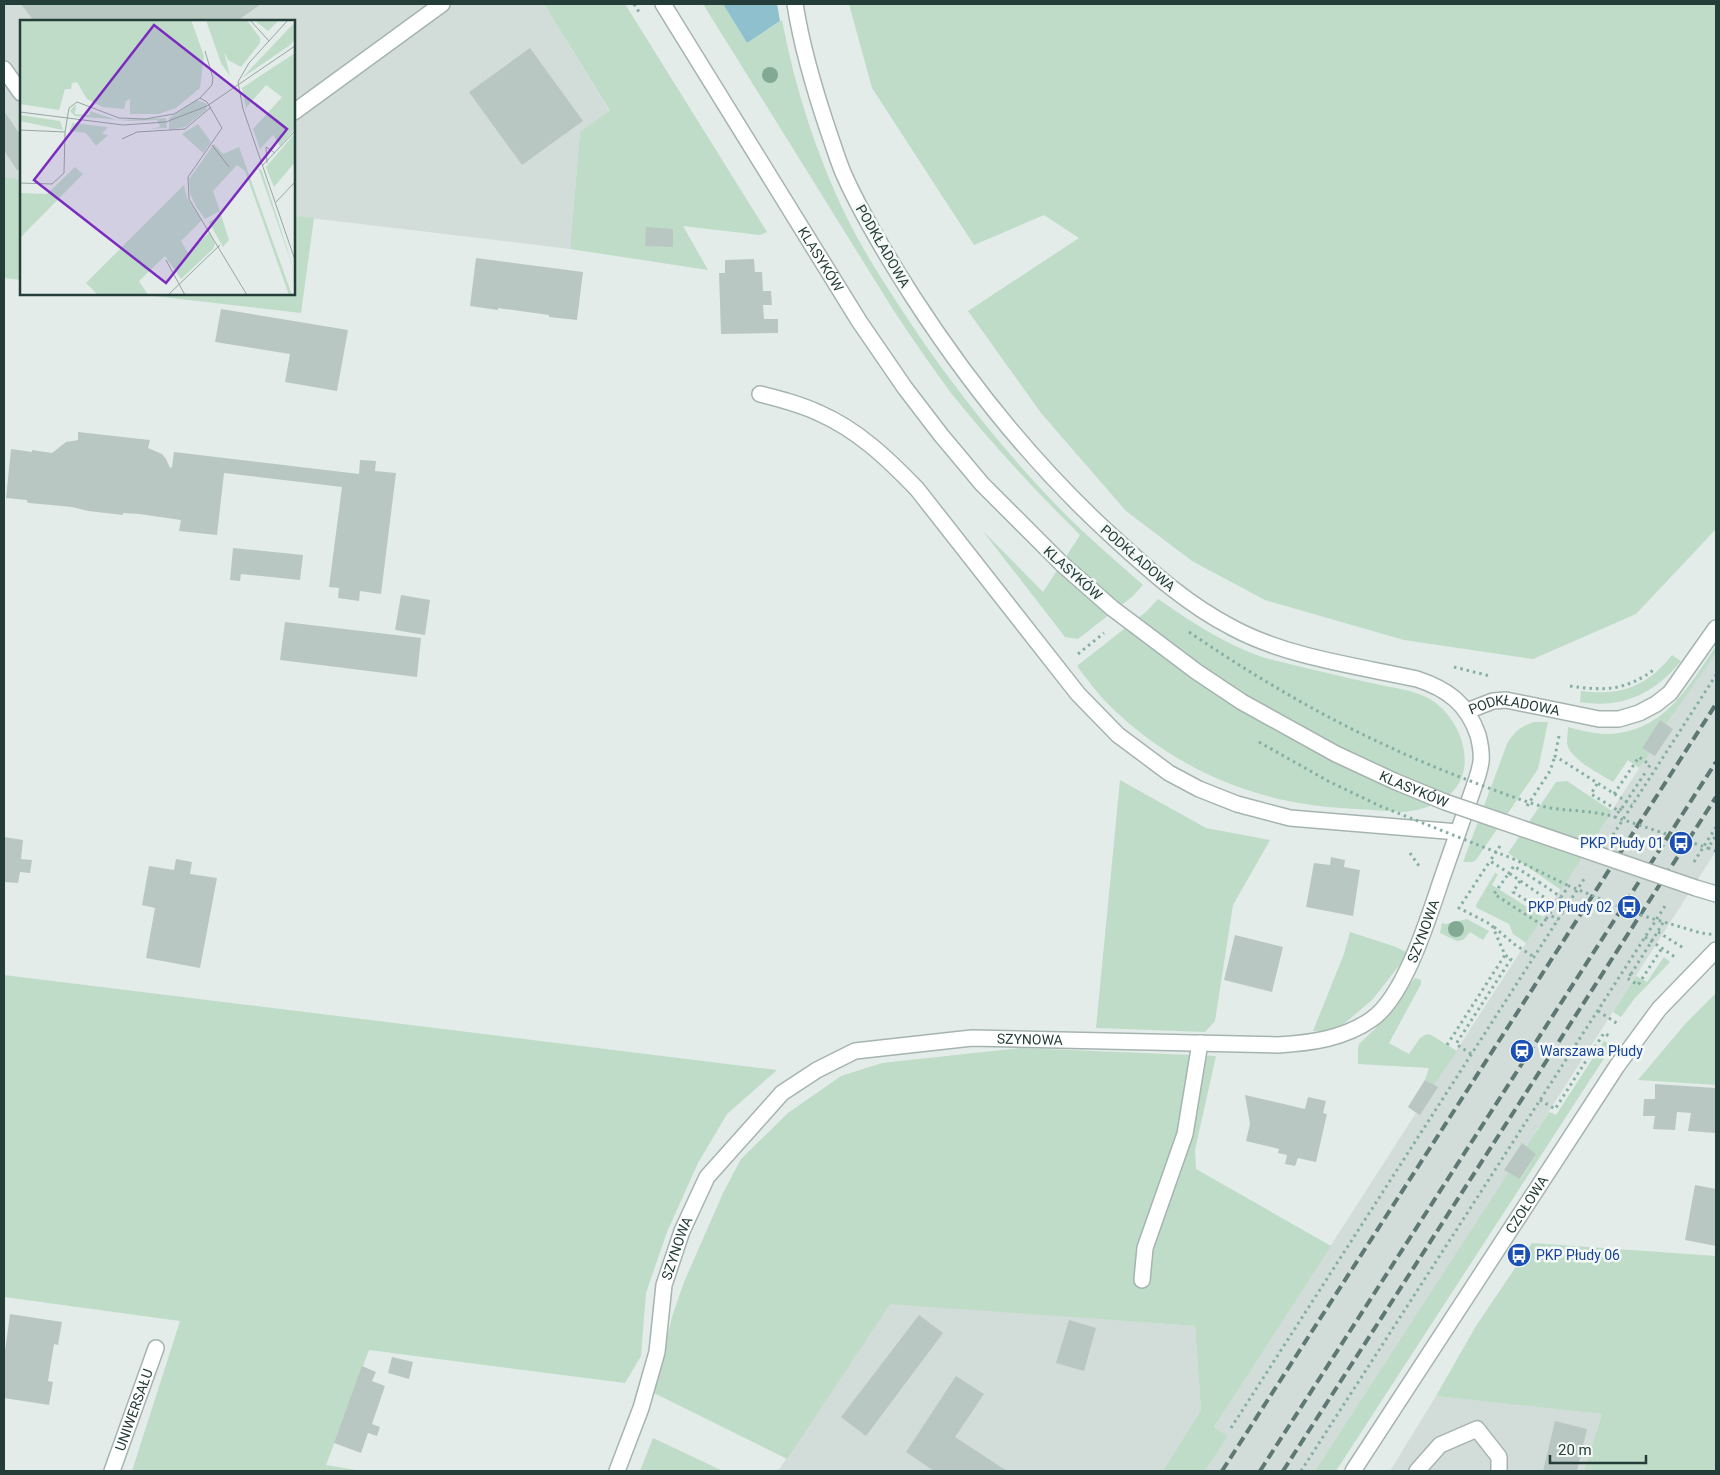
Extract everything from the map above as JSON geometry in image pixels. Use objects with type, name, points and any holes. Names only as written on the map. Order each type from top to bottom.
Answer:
[{"type":"street","points":[[295,111],[442,4]]},
{"type":"street","name":"KLASYKÓW","points":[[663,4],[860,320],[905,388],[982,484],[1062,564],[1112,608],[1153,641],[1242,702],[1336,754],[1394,782],[1445,802],[1716,894]]},
{"type":"street","name":"PODKŁADOWA","points":[[795,4],[800,38],[813,88],[845,177],[886,255],[925,315],[963,369],[1022,444],[1052,478],[1149,570],[1211,617],[1254,639],[1289,651],[1416,679],[1435,685],[1451,695],[1467,710],[1493,701],[1506,700],[1599,719],[1619,719],[1639,713],[1656,704],[1670,693],[1716,628]]},
{"type":"street","points":[[4,69],[20,92]]},
{"type":"street","points":[[760,394],[788,401],[820,413],[857,434],[887,458],[917,489],[1078,694],[1118,735],[1169,773],[1199,789],[1237,804],[1290,818],[1458,832]]},
{"type":"street","name":"SZYNOWA","points":[[617,1471],[641,1408],[657,1352],[664,1285],[682,1231],[707,1177],[782,1093],[817,1070],[854,1051],[972,1038],[1278,1045],[1303,1043],[1343,1034],[1373,1019],[1385,1006],[1398,986],[1420,941],[1476,781],[1481,761],[1480,742],[1467,710]]},
{"type":"street","name":"CZOŁOWA","points":[[1353,1471],[1617,1066],[1659,1010],[1716,950]]},
{"type":"street","points":[[1142,1280],[1145,1248],[1185,1134],[1200,1043]]},
{"type":"street","name":"UNIWERSAŁU","points":[[112,1471],[156,1348]]},
{"type":"street","points":[[1417,1471],[1440,1444],[1477,1429],[1499,1457],[1498,1471]]},
{"type":"path","points":[[634,4],[640,13]]},
{"type":"path","points":[[1188,632],[1297,701],[1388,747],[1438,768],[1537,805],[1562,810],[1593,812],[1716,852]]},
{"type":"path","points":[[1563,686],[1594,689],[1621,687],[1645,676],[1659,664]]},
{"type":"path","points":[[1452,666],[1499,678]]},
{"type":"path","points":[[1611,838],[1716,674]]},
{"type":"path","points":[[1559,733],[1555,756],[1632,805]]},
{"type":"path","points":[[1614,794],[1639,757],[1650,765],[1615,818]]},
{"type":"path","points":[[1597,784],[1591,794],[1619,811]]},
{"type":"path","points":[[1691,866],[1716,827]]},
{"type":"path","points":[[1708,848],[1716,837]]},
{"type":"path","points":[[1490,860],[1459,908],[1492,925],[1534,958]]},
{"type":"path","points":[[1231,1428],[1590,870]]},
{"type":"path","points":[[1564,910],[1520,881],[1509,873],[1494,894],[1542,925],[1561,897],[1568,886],[1614,906],[1701,933],[1716,935]]},
{"type":"path","points":[[1520,881],[1513,892],[1558,920]]},
{"type":"path","points":[[1539,882],[1561,897]]},
{"type":"path","points":[[1301,1471],[1671,898]]},
{"type":"path","points":[[1662,948],[1638,985],[1628,978],[1664,921]]},
{"type":"path","points":[[1471,1054],[1456,1044],[1511,959],[1505,955],[1492,925]]},
{"type":"path","points":[[1658,932],[1677,944]]},
{"type":"path","points":[[1645,937],[1674,956]]},
{"type":"path","points":[[1447,1045],[1505,955]]},
{"type":"path","points":[[1598,1011],[1618,1024]]},
{"type":"path","points":[[1540,1100],[1555,1109],[1604,1033],[1613,1039]]},
{"type":"shaded area","points":[[4,4],[544,4],[610,112],[580,132],[570,249],[295,216],[295,20],[20,20],[20,179],[4,177]]},
{"type":"shaded area","points":[[1716,653],[1716,851],[1526,1147],[1536,1154],[1520,1179],[1509,1173],[1315,1471],[1205,1471],[1228,1436],[1214,1427],[1416,1113],[1408,1107],[1425,1080],[1434,1085],[1649,753],[1642,748],[1660,720],[1666,723]]},
{"type":"shaded area","points":[[890,1303],[1195,1326],[1201,1410],[1163,1471],[778,1471]]},
{"type":"shaded area","points":[[1436,1396],[1602,1414],[1584,1471],[1390,1471]]},
{"type":"green space","points":[[544,4],[625,4],[767,232],[760,235],[683,226],[708,270],[570,249],[580,132],[610,111]]},
{"type":"green space","points":[[703,4],[723,4],[747,43],[782,20],[800,97],[826,172],[853,230],[883,281],[954,385],[1018,464],[1065,514],[1143,585],[1133,596],[1078,639],[1065,637],[982,530],[1043,592],[1080,535],[966,412],[936,373],[894,311]]},
{"type":"green space","points":[[849,4],[1716,4],[1716,529],[1636,614],[1533,659],[1404,640],[1265,600],[1192,561],[1126,511],[1041,413],[968,311],[1079,238],[1044,215],[974,245],[872,88]]},
{"type":"green space","points":[[4,177],[20,179],[20,280],[4,278]]},
{"type":"green space","points":[[295,216],[314,218],[301,313],[146,295],[295,295]]},
{"type":"green space","points":[[1158,599],[1222,640],[1265,658],[1409,691],[1428,698],[1446,712],[1459,733],[1465,756],[1461,779],[1450,794],[1435,804],[1418,810],[1400,812],[1341,808],[1305,804],[1250,791],[1199,770],[1174,756],[1151,741],[1108,704],[1077,666],[1147,611]]},
{"type":"green space","points":[[1716,646],[1716,653],[1666,724],[1660,720],[1642,748],[1650,753],[1639,768],[1628,760],[1613,782],[1588,767],[1571,752],[1567,745],[1568,727],[1603,734],[1624,732],[1641,727],[1657,718],[1683,693]]},
{"type":"green space","points":[[1672,655],[1681,661],[1671,673],[1648,690],[1623,701],[1595,704],[1580,702],[1581,691],[1608,692],[1632,687],[1643,682],[1663,666]]},
{"type":"green space","points":[[1534,722],[1548,722],[1538,769],[1476,860],[1473,862],[1463,862],[1507,744],[1518,730]]},
{"type":"green space","points":[[1120,780],[1206,828],[1270,840],[1233,905],[1215,1021],[1205,1032],[1096,1028]]},
{"type":"green space","points":[[1567,781],[1612,811],[1561,890],[1508,853],[1556,782]]},
{"type":"green space","points":[[1495,873],[1498,874],[1492,885],[1543,917],[1526,943],[1513,934],[1509,924],[1477,908],[1476,905]]},
{"type":"green space","points":[[1467,919],[1489,931],[1483,940],[1470,932],[1463,940],[1457,941],[1440,933],[1442,923],[1446,924]]},
{"type":"green space","points":[[1350,932],[1409,953],[1372,1000],[1333,1033],[1313,1031],[1344,954]]},
{"type":"green space","points":[[1664,957],[1670,962],[1634,999],[1621,1017],[1613,1012],[1636,976],[1647,982]]},
{"type":"green space","points":[[4,975],[777,1070],[727,1114],[698,1163],[667,1232],[646,1293],[641,1356],[625,1383],[369,1350],[326,1465],[362,1471],[132,1471],[180,1321],[4,1297]]},
{"type":"green space","points":[[1415,978],[1421,980],[1421,984],[1389,1043],[1409,1054],[1420,1038],[1427,1034],[1457,1051],[1434,1085],[1425,1080],[1429,1068],[1358,1064],[1359,1044],[1376,1028]]},
{"type":"green space","points":[[1716,993],[1716,1085],[1638,1080],[1686,1023]]},
{"type":"green space","points":[[1604,1041],[1612,1046],[1336,1471],[1315,1471],[1509,1172],[1521,1179],[1536,1154],[1526,1147],[1549,1112],[1556,1115]]},
{"type":"green space","points":[[1020,1048],[1216,1056],[1195,1150],[1196,1169],[1331,1246],[1214,1427],[1228,1436],[1205,1471],[1163,1471],[1201,1410],[1195,1326],[890,1304],[787,1459],[654,1393],[672,1317],[684,1282],[723,1193],[741,1159],[788,1113],[841,1076],[882,1063]]},
{"type":"green space","points":[[1532,1243],[1716,1256],[1716,1471],[1584,1471],[1602,1414],[1436,1396],[1476,1326]]},
{"type":"green space","points":[[653,1438],[723,1471],[640,1471]]},
{"type":"water","points":[[723,4],[777,4],[780,21],[747,43]]},
{"type":"building","points":[[21,4],[261,4],[238,20],[33,20]]},
{"type":"building","points":[[530,48],[583,121],[522,165],[469,92]]},
{"type":"building","points":[[4,111],[20,135],[20,170],[17,170],[4,153]]},
{"type":"building","points":[[646,227],[673,229],[673,247],[645,246]]},
{"type":"building","points":[[476,258],[583,272],[577,320],[498,308],[498,310],[470,306]]},
{"type":"building","points":[[754,259],[755,272],[762,272],[763,291],[771,291],[772,305],[763,305],[764,319],[778,319],[778,333],[721,334],[719,273],[725,273],[725,260]]},
{"type":"building","points":[[221,309],[348,330],[337,391],[285,382],[290,354],[215,342]]},
{"type":"building","points":[[78,432],[150,440],[148,448],[162,454],[170,468],[172,467],[174,452],[359,474],[360,460],[376,461],[375,471],[396,473],[381,594],[360,591],[359,601],[338,598],[339,588],[329,587],[342,487],[224,473],[217,535],[179,531],[181,520],[139,514],[123,513],[123,515],[88,511],[6,498],[11,449],[52,453],[66,442],[78,440]]},
{"type":"building","points":[[233,548],[303,555],[300,580],[241,574],[240,581],[230,580]]},
{"type":"building","points":[[401,595],[430,600],[425,635],[395,630]]},
{"type":"building","points":[[285,622],[421,638],[417,677],[280,660]]},
{"type":"building","points":[[1660,720],[1673,729],[1655,756],[1642,748]]},
{"type":"building","points":[[4,837],[23,840],[21,859],[32,860],[30,873],[20,872],[18,883],[4,882]]},
{"type":"building","points":[[1331,857],[1345,860],[1344,867],[1360,870],[1353,916],[1306,907],[1314,863],[1330,865]]},
{"type":"building","points":[[176,859],[192,862],[190,874],[217,878],[200,968],[146,958],[155,908],[142,905],[149,866],[174,870]]},
{"type":"building","points":[[1235,935],[1283,947],[1272,992],[1224,980]]},
{"type":"building","points":[[1425,1080],[1438,1087],[1420,1115],[1408,1107]]},
{"type":"building","points":[[1655,1084],[1716,1088],[1716,1133],[1688,1131],[1691,1113],[1677,1112],[1675,1130],[1653,1129],[1655,1116],[1643,1116],[1644,1099],[1655,1099]]},
{"type":"building","points":[[1245,1095],[1305,1109],[1308,1097],[1326,1101],[1323,1113],[1327,1114],[1316,1162],[1298,1158],[1295,1166],[1285,1164],[1287,1155],[1278,1153],[1279,1149],[1246,1141],[1250,1124]]},
{"type":"building","points":[[1522,1143],[1536,1154],[1520,1179],[1504,1170]]},
{"type":"building","points":[[1695,1185],[1716,1189],[1716,1246],[1685,1240]]},
{"type":"building","points":[[10,1314],[62,1322],[58,1345],[54,1344],[48,1381],[53,1382],[49,1405],[4,1398],[4,1359]]},
{"type":"building","points":[[919,1315],[943,1333],[866,1436],[841,1417]]},
{"type":"building","points":[[1069,1320],[1096,1328],[1084,1371],[1056,1363]]},
{"type":"building","points":[[392,1357],[413,1362],[409,1379],[388,1373]]},
{"type":"building","points":[[362,1366],[376,1372],[372,1381],[385,1386],[372,1424],[380,1427],[377,1436],[368,1433],[361,1453],[334,1443]]},
{"type":"building","points":[[956,1376],[984,1394],[955,1437],[1007,1471],[934,1471],[906,1452]]},
{"type":"building","points":[[1555,1421],[1587,1429],[1577,1471],[1543,1471]]},
{"type":"railway","points":[[1222,1471],[1716,704]]},
{"type":"railway","points":[[1260,1471],[1716,762]]},
{"type":"railway","points":[[1283,1471],[1716,797]]},
{"type":"place","name":"PKP Płudy 01","points":[[1681,843]]},
{"type":"place","name":"PKP Płudy 02","points":[[1629,907]]},
{"type":"place","name":"Warszawa Płudy","points":[[1522,1051]]},
{"type":"place","name":"PKP Płudy 06","points":[[1519,1255]]}]
